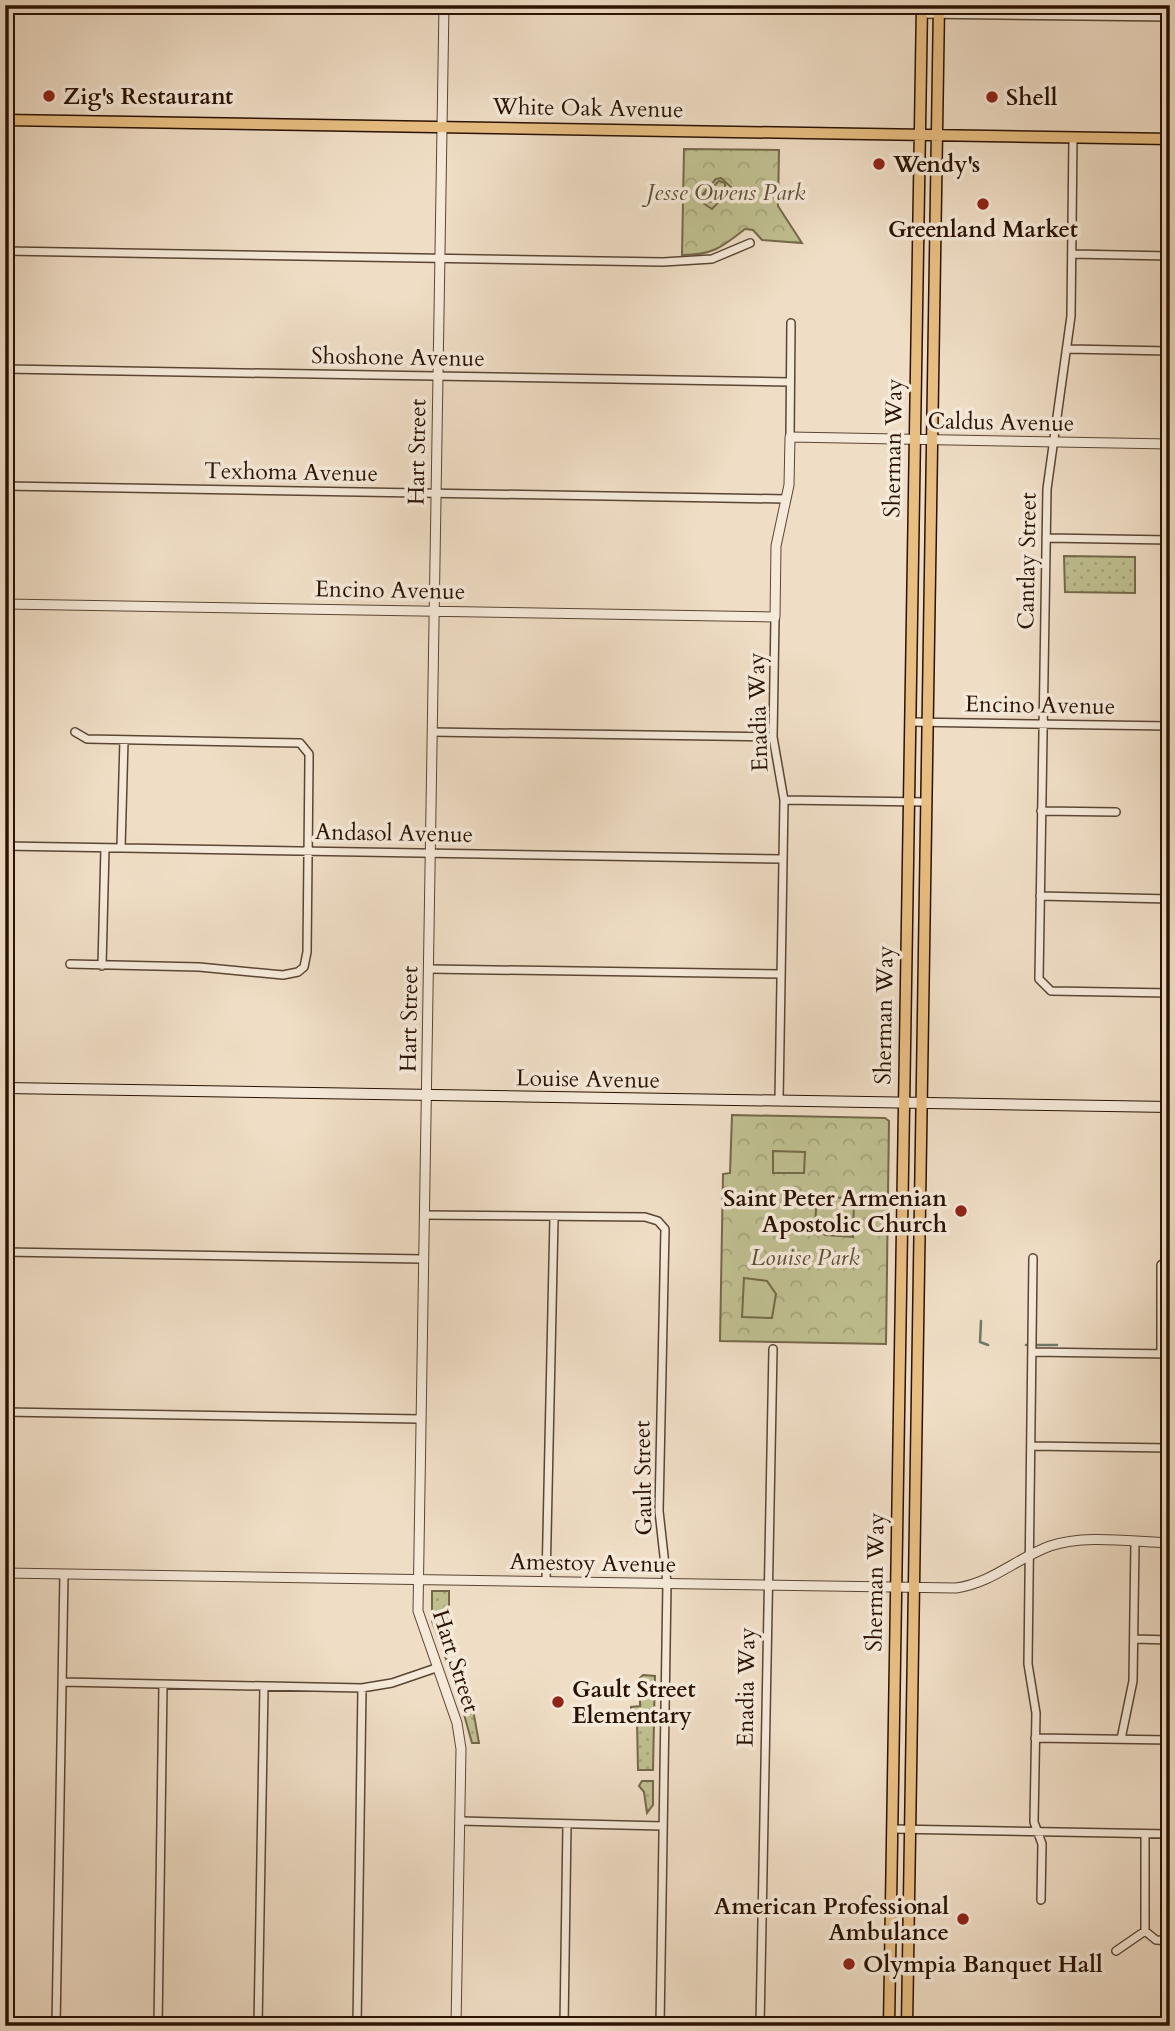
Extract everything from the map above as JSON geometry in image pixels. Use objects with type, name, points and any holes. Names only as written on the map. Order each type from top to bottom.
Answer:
[{"type":"main road","name":"Sherman Way","points":[[889,2026],[922,9]]},
{"type":"main road","name":"Sherman Way","points":[[907,2026],[939,10]]},
{"type":"main road","name":"White Oak Avenue","points":[[5,120],[1170,139]]},
{"type":"main road","name":"Louise Avenue","points":[[5,1088],[1170,1107]]},
{"type":"street","name":"Hart Street","points":[[444,5],[418,1617],[460,1735],[456,2026]]},
{"type":"street","points":[[590,5],[682,5]]},
{"type":"street","points":[[922,9],[1170,17]]},
{"type":"street","name":"Cantlay Street","points":[[1073,137],[1068,349],[1054,443],[1046,538],[1039,975],[1044,987],[1051,991],[1170,993]]},
{"type":"street","points":[[5,251],[688,261],[712,259],[750,243]]},
{"type":"street","points":[[1072,254],[1170,256]]},
{"type":"street","name":"Enadia Way","points":[[779,1101],[784,800],[774,737],[776,546],[786,499],[790,437],[791,323]]},
{"type":"street","points":[[1068,349],[1170,351]]},
{"type":"street","name":"Shoshone Avenue","points":[[5,369],[790,382]]},
{"type":"street","name":"Caldus Avenue","points":[[790,437],[1170,444]]},
{"type":"street","name":"Texhoma Avenue","points":[[5,486],[786,499]]},
{"type":"street","points":[[1046,538],[1170,540]]},
{"type":"street","name":"Encino Avenue","points":[[5,604],[775,617]]},
{"type":"street","name":"Encino Avenue","points":[[910,722],[1170,726]]},
{"type":"street","points":[[70,964],[199,967],[275,974],[298,972],[303,967],[307,952],[309,762],[306,748],[292,740],[87,739],[75,732]]},
{"type":"street","points":[[432,732],[774,737]]},
{"type":"street","points":[[121,848],[124,740]]},
{"type":"street","points":[[784,800],[926,802]]},
{"type":"street","points":[[1041,811],[1116,812]]},
{"type":"street","name":"Andasol Avenue","points":[[5,846],[783,859]]},
{"type":"street","points":[[102,966],[105,848]]},
{"type":"street","points":[[1040,896],[1170,898]]},
{"type":"street","points":[[429,969],[781,974]]},
{"type":"street","points":[[424,1215],[554,1218],[546,1581]]},
{"type":"street","name":"Gault Street","points":[[554,1218],[645,1217],[662,1224],[666,1244],[659,1511],[667,1583],[660,2026]]},
{"type":"street","points":[[5,1252],[423,1259]]},
{"type":"street","points":[[1033,1258],[1028,1664],[1036,1713],[1034,1822],[1042,1844],[1041,1900]]},
{"type":"street","points":[[1032,1352],[1165,1354],[1161,1265],[1167,1259]]},
{"type":"street","name":"Enadia Way","points":[[760,2026],[773,1349]]},
{"type":"street","points":[[5,1412],[421,1419]]},
{"type":"street","points":[[1031,1446],[1170,1448]]},
{"type":"street","name":"Amestoy Avenue","points":[[5,1573],[966,1587],[995,1576],[1046,1547],[1074,1541],[1170,1543]]},
{"type":"street","points":[[1122,1739],[1132,1699],[1135,1542]]},
{"type":"street","points":[[56,2026],[64,1574]]},
{"type":"street","points":[[1134,1639],[1170,1640]]},
{"type":"street","points":[[62,1682],[362,1688],[392,1683],[436,1668]]},
{"type":"street","points":[[158,2026],[163,1685]]},
{"type":"street","points":[[258,2026],[264,1686]]},
{"type":"street","points":[[357,2026],[362,1688]]},
{"type":"street","points":[[1035,1738],[1170,1740]]},
{"type":"street","points":[[460,1821],[663,1826]]},
{"type":"street","points":[[564,2026],[567,1824]]},
{"type":"street","points":[[892,1829],[1170,1834]]},
{"type":"street","points":[[1145,1833],[1145,1931]]},
{"type":"street","points":[[1145,1931],[1156,1940],[1170,1941]]},
{"type":"street","points":[[1116,1951],[1145,1931]]},
{"type":"green space","name":"Jesse Owens Park","points":[[684,149],[779,150],[778,206],[802,243],[762,240],[753,230],[745,229],[716,249],[682,255]]},
{"type":"green space","points":[[721,178],[732,188],[712,209],[703,203],[702,195],[716,179]],"holes":[[[719,181],[725,183],[725,190],[714,201],[708,202],[705,195]]]},
{"type":"green space","points":[[1064,556],[1135,557],[1135,593],[1065,592]]},
{"type":"green space","name":"Louise Park","points":[[732,1115],[885,1118],[889,1121],[886,1344],[720,1341],[723,1174],[730,1173]]},
{"type":"green space","points":[[773,1151],[805,1152],[804,1173],[773,1173]]},
{"type":"green space","points":[[817,1197],[854,1198],[853,1237],[825,1235],[815,1224]]},
{"type":"green space","points":[[744,1278],[767,1281],[776,1294],[772,1318],[742,1317]]},
{"type":"green space","points":[[432,1591],[449,1591],[449,1617],[442,1628],[450,1651],[446,1659],[432,1621]]},
{"type":"green space","points":[[451,1668],[464,1676],[469,1687],[479,1743],[472,1743]]},
{"type":"green space","points":[[643,1675],[655,1676],[654,1717],[631,1717],[631,1707],[640,1706],[640,1678]]},
{"type":"green space","points":[[637,1720],[654,1721],[653,1770],[638,1770]]},
{"type":"green space","points":[[642,1781],[653,1781],[653,1805],[647,1813],[644,1792],[639,1786]]},
{"type":"waterway","points":[[981,1321],[980,1342],[988,1345]]},
{"type":"waterway","points":[[1026,1345],[1057,1345]]},
{"type":"place","name":"Zig's Restaurant","points":[[49,96]]},
{"type":"place","name":"Shell","points":[[992,97]]},
{"type":"place","name":"Wendy's","points":[[879,164]]},
{"type":"place","name":"Greenland Market","points":[[983,204]]},
{"type":"place","name":"Saint Peter Armenian Apostolic Church","points":[[961,1211]]},
{"type":"place","name":"Gault Street Elementary","points":[[558,1702]]},
{"type":"place","name":"American Professional Ambulance","points":[[963,1919]]},
{"type":"place","name":"Olympia Banquet Hall","points":[[849,1964]]}]
